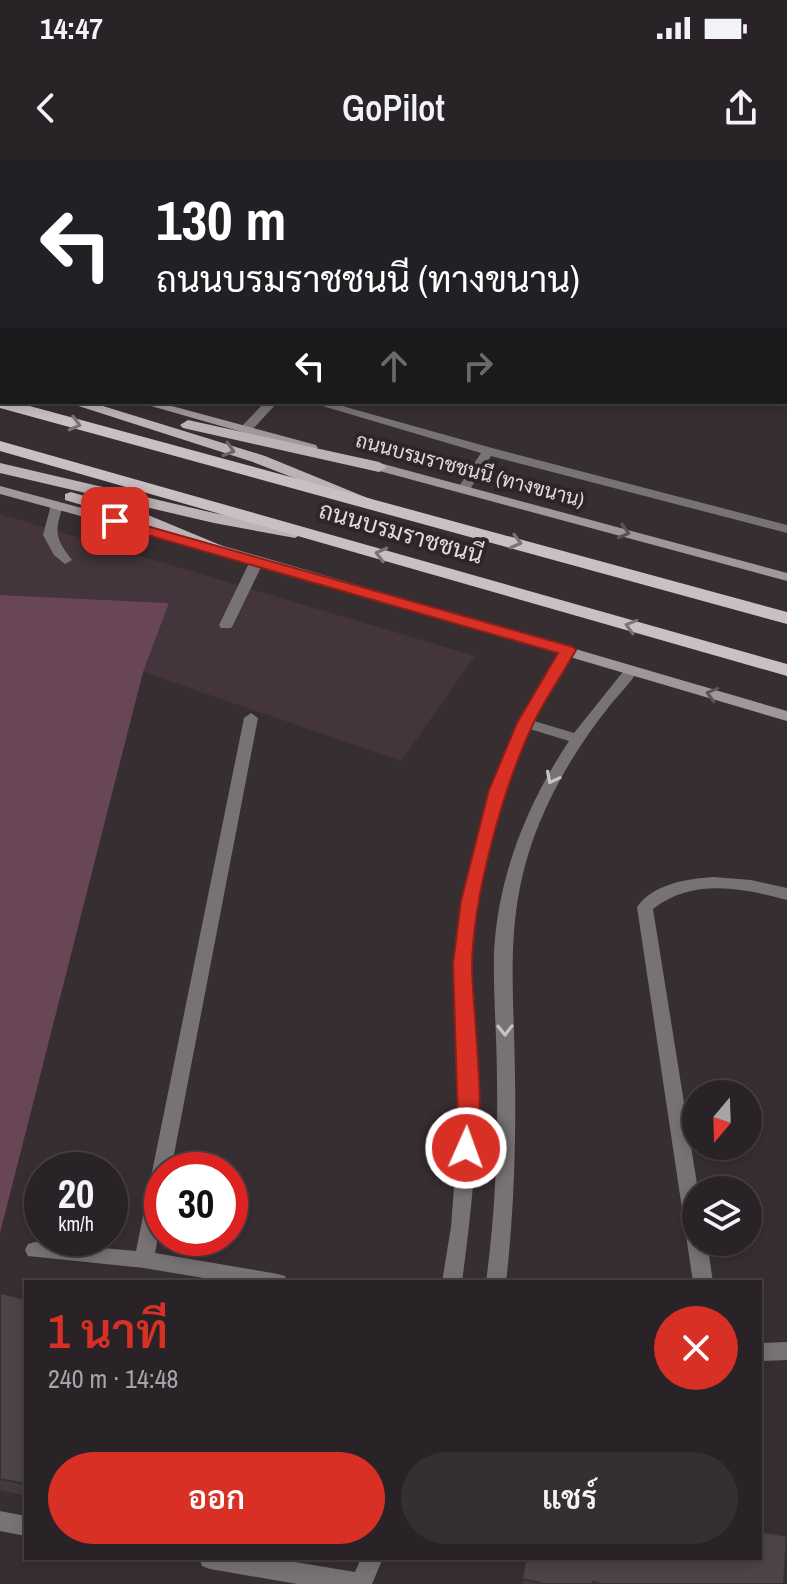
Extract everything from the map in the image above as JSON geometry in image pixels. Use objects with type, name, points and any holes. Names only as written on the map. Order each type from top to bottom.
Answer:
[{"type":"highway","name":"ถนนบรมราชชนนี","points":[[4,404],[787,618]]},
{"type":"highway","name":"ถนนบรมราชชนนี","points":[[0,446],[787,670]]},
{"type":"main road","points":[[80,404],[259,459],[367,501]]},
{"type":"main road","points":[[96,404],[379,467]]},
{"type":"main road","name":"ถนนบรมราชชนนี (ทางขนาน)","points":[[150,404],[787,577]]},
{"type":"main road","points":[[0,468],[214,518],[319,537]]},
{"type":"main road","points":[[0,475],[142,518],[229,552]]},
{"type":"main road","points":[[0,490],[229,552],[787,716]]},
{"type":"street","points":[[245,430],[270,404]]},
{"type":"street","points":[[326,404],[488,451],[787,529]]},
{"type":"street","points":[[464,488],[488,451]]},
{"type":"street","points":[[57,505],[49,531],[51,545],[65,560]]},
{"type":"street","points":[[226,625],[257,561]]},
{"type":"street","points":[[452,1280],[460,1227],[468,1122],[462,964],[470,901],[497,790],[525,723],[568,650]]},
{"type":"street","points":[[496,1280],[502,1242],[507,1118],[504,937],[514,881],[538,804],[575,738],[631,671]]},
{"type":"street","points":[[144,1260],[251,718]]},
{"type":"street","points":[[525,723],[575,738]]},
{"type":"street","points":[[686,1176],[645,907],[655,897],[703,883],[729,882],[787,894]]},
{"type":"street","points":[[100,1256],[266,1280]]},
{"type":"street","points":[[699,1256],[703,1280]]},
{"type":"street","points":[[762,1352],[787,1351]]},
{"type":"street","points":[[0,1521],[24,1526]]},
{"type":"street","points":[[222,1560],[360,1584],[371,1560]]},
{"type":"shaded area","points":[[0,514],[475,656],[401,761],[143,672],[169,603],[0,595]]},
{"type":"shaded area","points":[[0,595],[169,603],[143,672],[0,1233]]},
{"type":"building","points":[[0,1293],[24,1299],[24,1484],[0,1479]]},
{"type":"building","points":[[762,1531],[787,1536],[784,1584],[545,1584],[522,1579],[526,1560],[762,1560]]},
{"type":"route","points":[[115,521],[568,650],[525,723],[497,790],[470,901],[462,964],[468,1122],[466,1148]]}]
